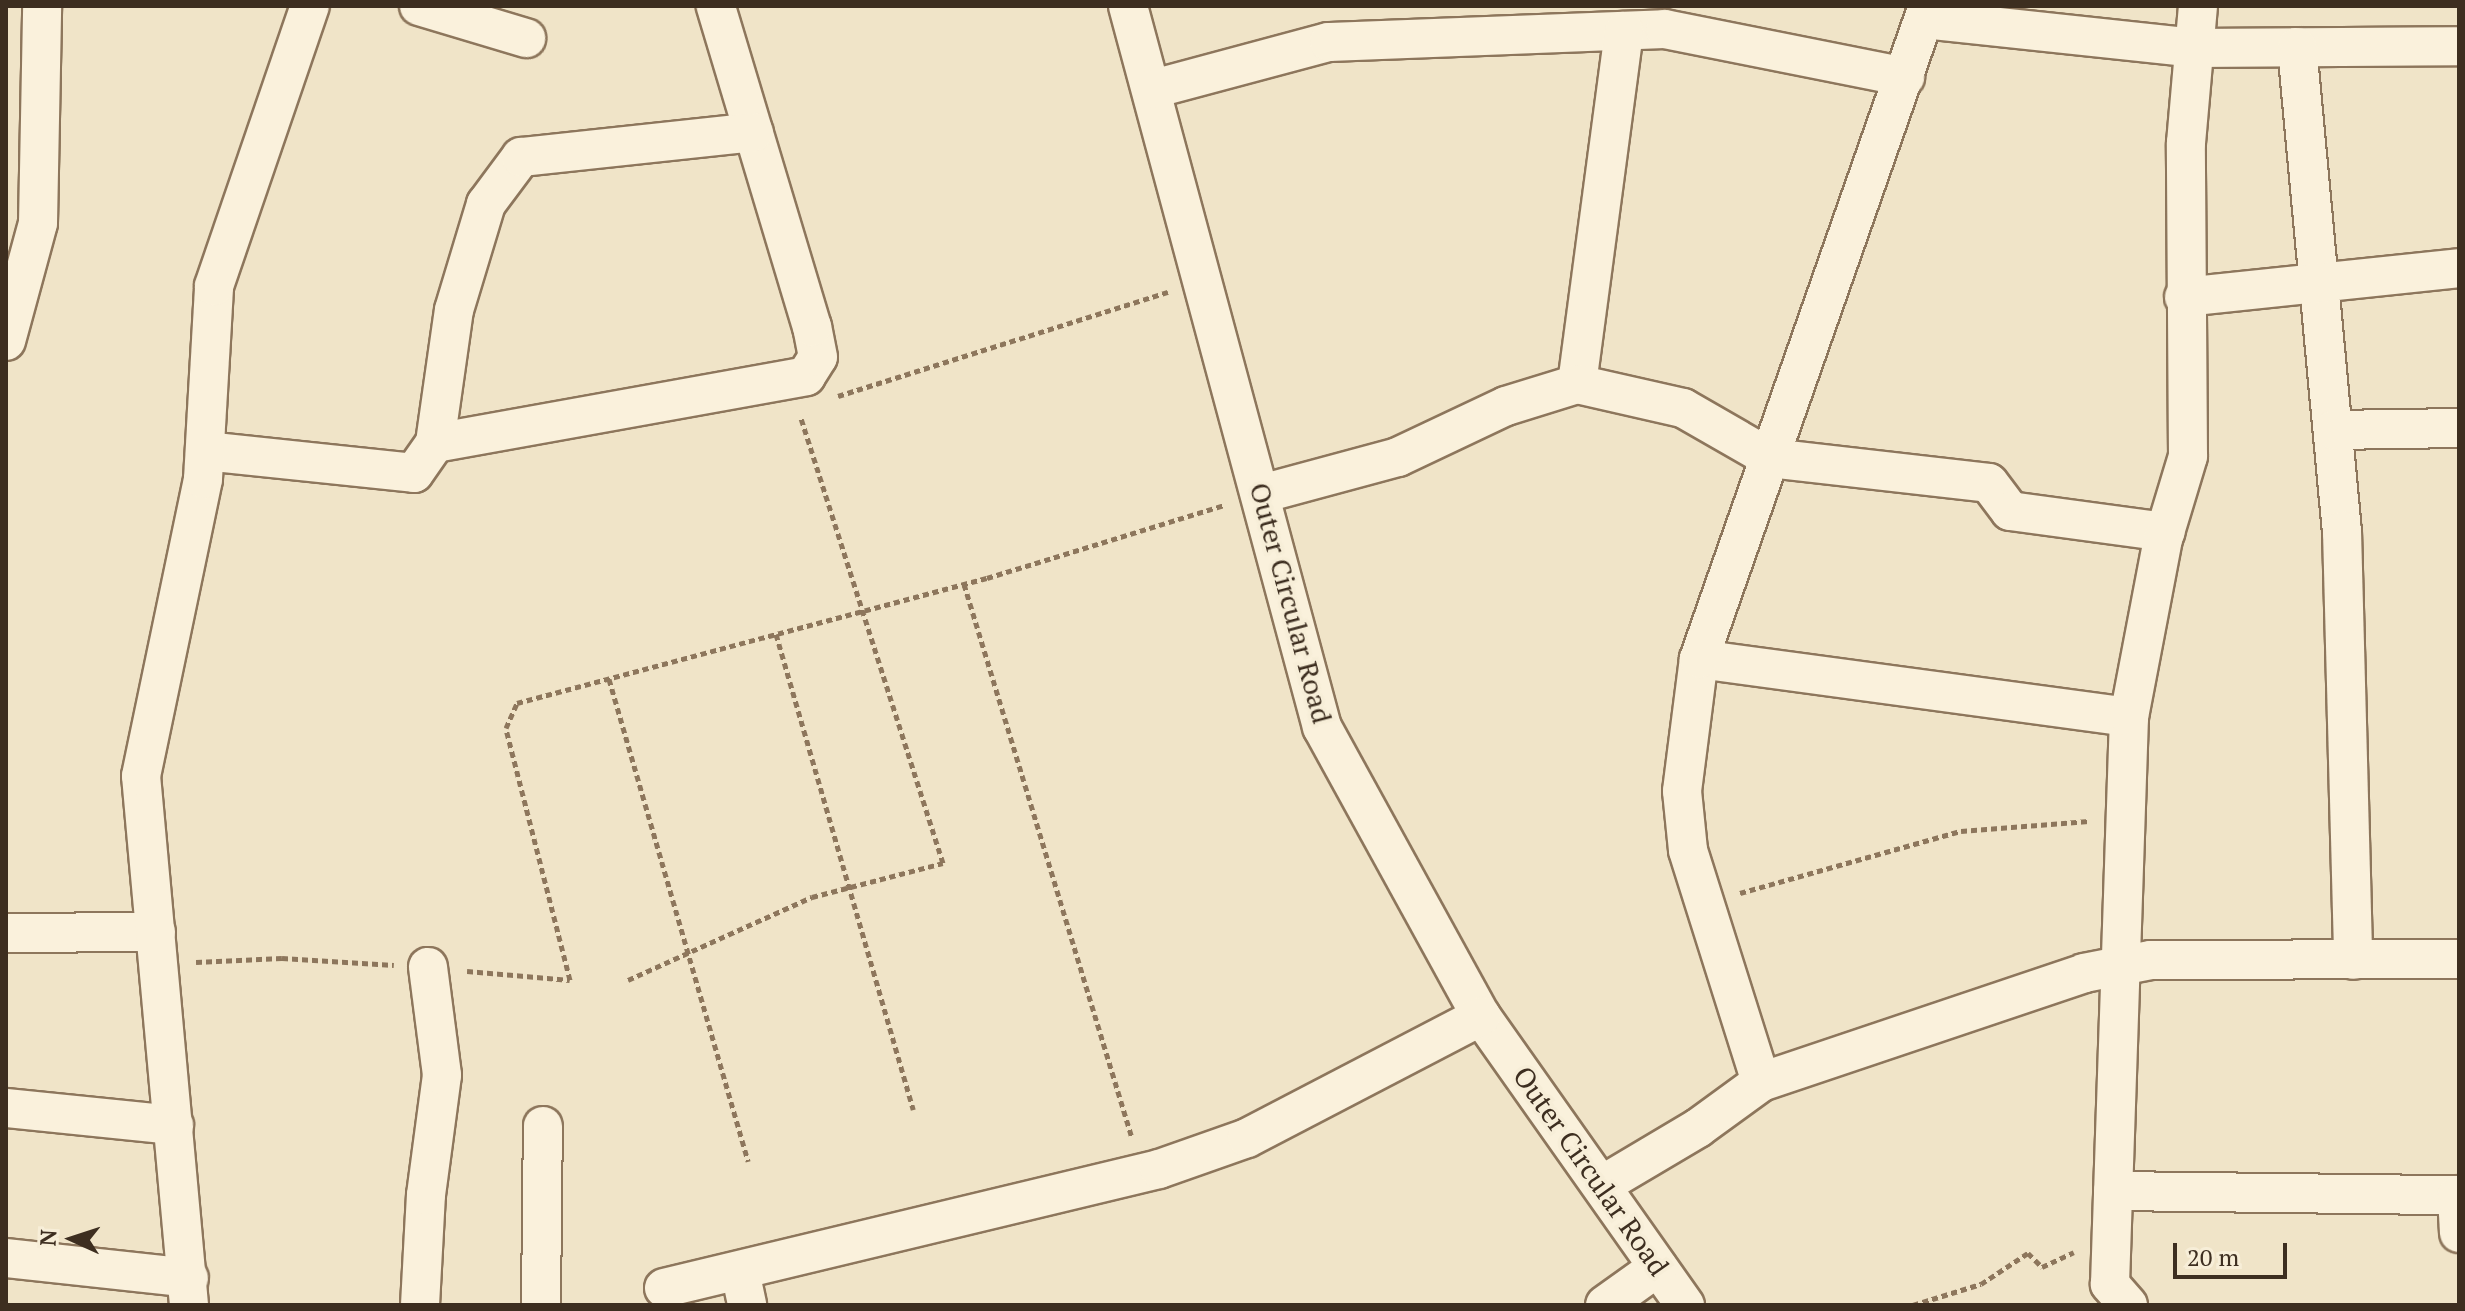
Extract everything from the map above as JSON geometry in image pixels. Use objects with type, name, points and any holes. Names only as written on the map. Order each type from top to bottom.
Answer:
[{"type":"street","points":[[6,341],[38,223],[42,6]]},
{"type":"street","points":[[6,1258],[189,1291],[141,776],[205,451],[214,286],[310,6]]},
{"type":"street","points":[[419,6],[526,38]]},
{"type":"street","points":[[435,443],[806,376],[818,357],[812,327],[716,6]]},
{"type":"street","name":"Outer Circular Road","points":[[1128,6],[1153,89],[1322,727],[1481,1016],[1685,1305]]},
{"type":"street","points":[[2128,1305],[2110,1284],[2129,717],[2166,532],[2188,456],[2184,297],[2186,143],[2198,6]]},
{"type":"street","points":[[1761,1082],[1688,850],[1682,791],[1699,659],[1926,12],[2194,48],[2459,46]]},
{"type":"street","points":[[1153,89],[1397,22],[1624,31],[1665,29],[1905,77]]},
{"type":"street","points":[[1577,384],[1624,31]]},
{"type":"street","points":[[2297,47],[2342,531],[2353,960]]},
{"type":"street","points":[[205,451],[414,473],[435,443],[454,310],[486,204],[521,157],[754,132]]},
{"type":"street","points":[[2184,297],[2321,280],[2459,268]]},
{"type":"street","points":[[1261,494],[1398,457],[1506,406],[1577,384],[1683,408],[1770,458],[1989,483],[2010,511],[2166,532]]},
{"type":"street","points":[[2333,430],[2459,428]]},
{"type":"street","points":[[1699,659],[2129,717]]},
{"type":"street","points":[[6,933],[158,948]]},
{"type":"street","points":[[1602,1185],[1698,1128],[1761,1082],[2084,973],[2151,960],[2459,959]]},
{"type":"street","points":[[420,1305],[426,1195],[442,1075],[428,967]]},
{"type":"street","points":[[664,1288],[744,1288],[1143,1174],[1247,1138],[1481,1016]]},
{"type":"street","points":[[6,1108],[174,1125]]},
{"type":"street","points":[[541,1305],[543,1126]]},
{"type":"street","points":[[2113,1191],[2458,1195],[2459,1233]]},
{"type":"street","points":[[1605,1305],[1658,1267]]},
{"type":"path","points":[[826,399],[1204,281]]},
{"type":"path","points":[[628,980],[812,897],[943,863],[796,407]]},
{"type":"path","points":[[158,948],[570,980],[506,728],[517,703],[964,584],[1261,494]]},
{"type":"path","points":[[964,584],[1143,1174]]},
{"type":"path","points":[[776,634],[913,1110]]},
{"type":"path","points":[[609,679],[748,1161]]},
{"type":"path","points":[[1704,903],[1961,831],[2125,819]]},
{"type":"path","points":[[1913,1305],[1981,1284],[2028,1253],[2042,1267],[2112,1236]]}]
